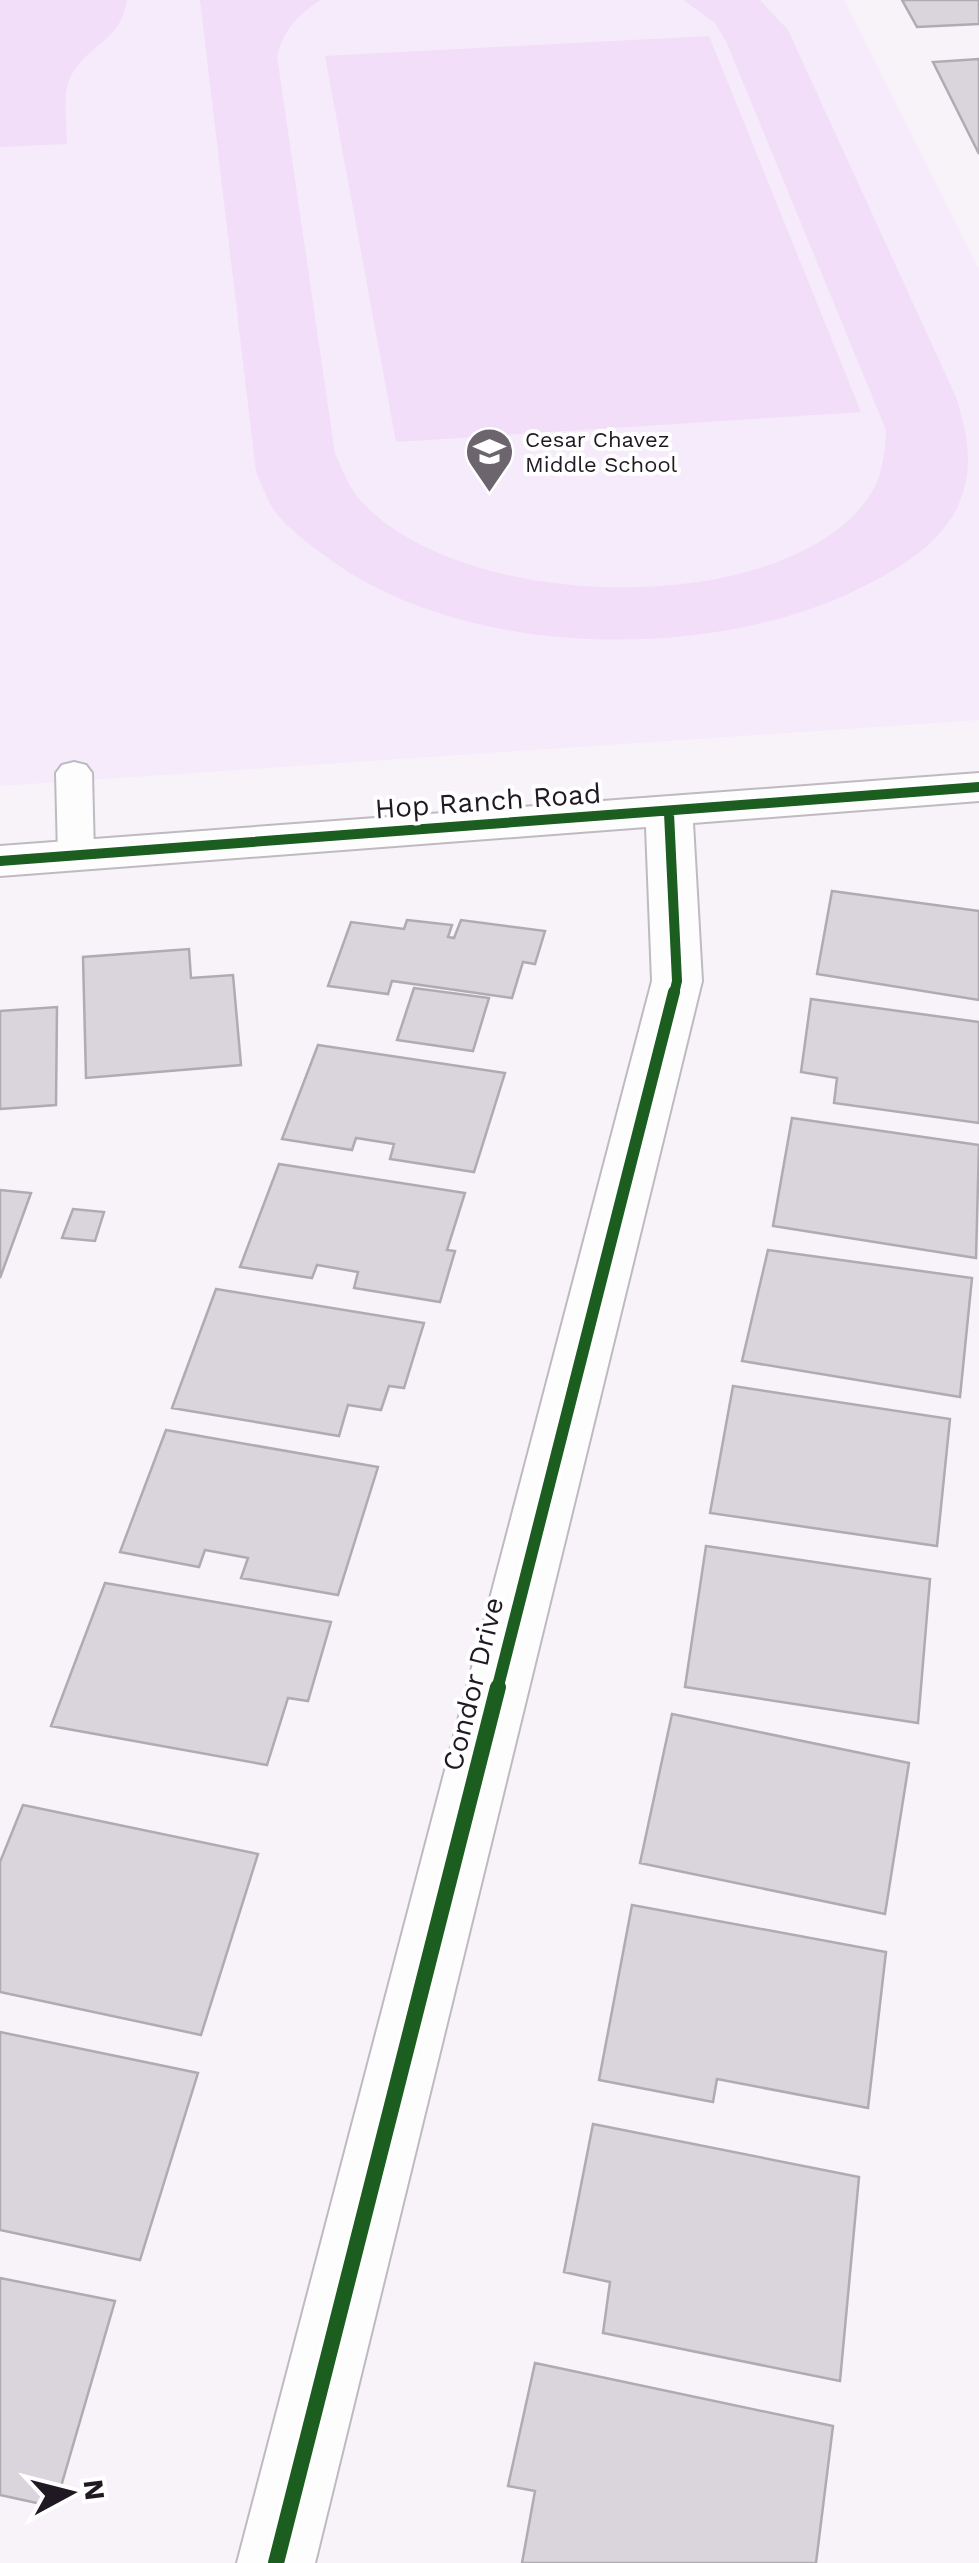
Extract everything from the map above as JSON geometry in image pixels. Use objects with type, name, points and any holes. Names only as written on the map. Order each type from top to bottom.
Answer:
[{"type":"street","name":"Hop Ranch Road","points":[[0,861],[979,788]]},
{"type":"street","name":"Condor Drive","points":[[276,2563],[676,981],[669,813]]},
{"type":"lane","points":[[74,772],[76,856]]},
{"type":"shaded area","name":"Cesar Chavez Middle School","points":[[0,0],[844,0],[979,270],[979,720],[0,786]]},
{"type":"shaded area","points":[[0,0],[127,0],[118,25],[79,64],[69,81],[67,144],[0,147]]},
{"type":"shaded area","points":[[200,0],[321,0],[293,23],[277,56],[335,454],[356,495],[401,534],[462,562],[534,580],[611,587],[689,583],[761,568],[821,541],[866,501],[876,485],[886,430],[726,41],[715,23],[683,0],[760,0],[788,30],[956,397],[964,425],[968,466],[963,494],[948,522],[912,558],[852,592],[792,615],[726,630],[656,638],[585,639],[514,631],[446,615],[383,591],[328,558],[277,514],[256,472]]},
{"type":"shaded area","points":[[709,36],[861,412],[396,442],[325,56]]},
{"type":"building","points":[[902,0],[979,0],[979,24],[917,27]]},
{"type":"building","points":[[979,59],[979,154],[933,62]]},
{"type":"building","points":[[832,891],[979,911],[979,1000],[817,974]]},
{"type":"building","points":[[407,920],[452,925],[448,937],[454,938],[461,920],[545,931],[535,964],[523,962],[512,998],[392,981],[388,994],[328,986],[351,922],[404,929]]},
{"type":"building","points":[[189,949],[191,978],[233,975],[241,1065],[86,1078],[83,957]]},
{"type":"building","points":[[414,988],[489,998],[473,1051],[397,1040]]},
{"type":"building","points":[[811,999],[979,1022],[979,1123],[834,1103],[837,1078],[801,1072]]},
{"type":"building","points":[[57,1007],[56,1105],[0,1109],[0,1011]]},
{"type":"building","points":[[318,1045],[505,1073],[474,1172],[390,1159],[394,1144],[356,1138],[352,1150],[282,1139]]},
{"type":"building","points":[[792,1118],[979,1145],[976,1258],[773,1226]]},
{"type":"building","points":[[279,1164],[465,1193],[447,1250],[455,1251],[440,1302],[354,1288],[358,1272],[317,1265],[312,1278],[240,1267]]},
{"type":"building","points":[[0,1190],[31,1193],[0,1278]]},
{"type":"building","points":[[73,1209],[104,1212],[95,1241],[62,1238]]},
{"type":"building","points":[[768,1250],[972,1278],[960,1397],[742,1361]]},
{"type":"building","points":[[216,1289],[424,1323],[404,1388],[389,1386],[381,1410],[348,1405],[339,1436],[172,1408]]},
{"type":"building","points":[[733,1386],[950,1419],[937,1546],[710,1513]]},
{"type":"building","points":[[166,1430],[378,1467],[338,1595],[241,1578],[248,1558],[205,1550],[199,1567],[120,1552]]},
{"type":"building","points":[[706,1546],[930,1579],[918,1723],[685,1687]]},
{"type":"building","points":[[105,1583],[331,1622],[308,1701],[288,1698],[267,1765],[51,1726]]},
{"type":"building","points":[[672,1714],[909,1763],[885,1914],[640,1863]]},
{"type":"building","points":[[23,1805],[258,1854],[201,2035],[0,1992],[0,1862]]},
{"type":"building","points":[[632,1905],[886,1952],[868,2108],[717,2079],[713,2102],[599,2080]]},
{"type":"building","points":[[0,2032],[198,2073],[140,2260],[0,2230]]},
{"type":"building","points":[[593,2124],[859,2177],[840,2381],[603,2333],[610,2282],[564,2272]]},
{"type":"building","points":[[0,2278],[115,2301],[55,2507],[0,2495]]},
{"type":"building","points":[[535,2363],[833,2426],[816,2563],[522,2563],[535,2491],[508,2486]]},
{"type":"cycle path","points":[[0,861],[979,787]]},
{"type":"cycle path","points":[[276,2563],[677,981],[669,813]]},
{"type":"place","name":"Cesar Chavez Middle School","points":[[490,494]]}]
